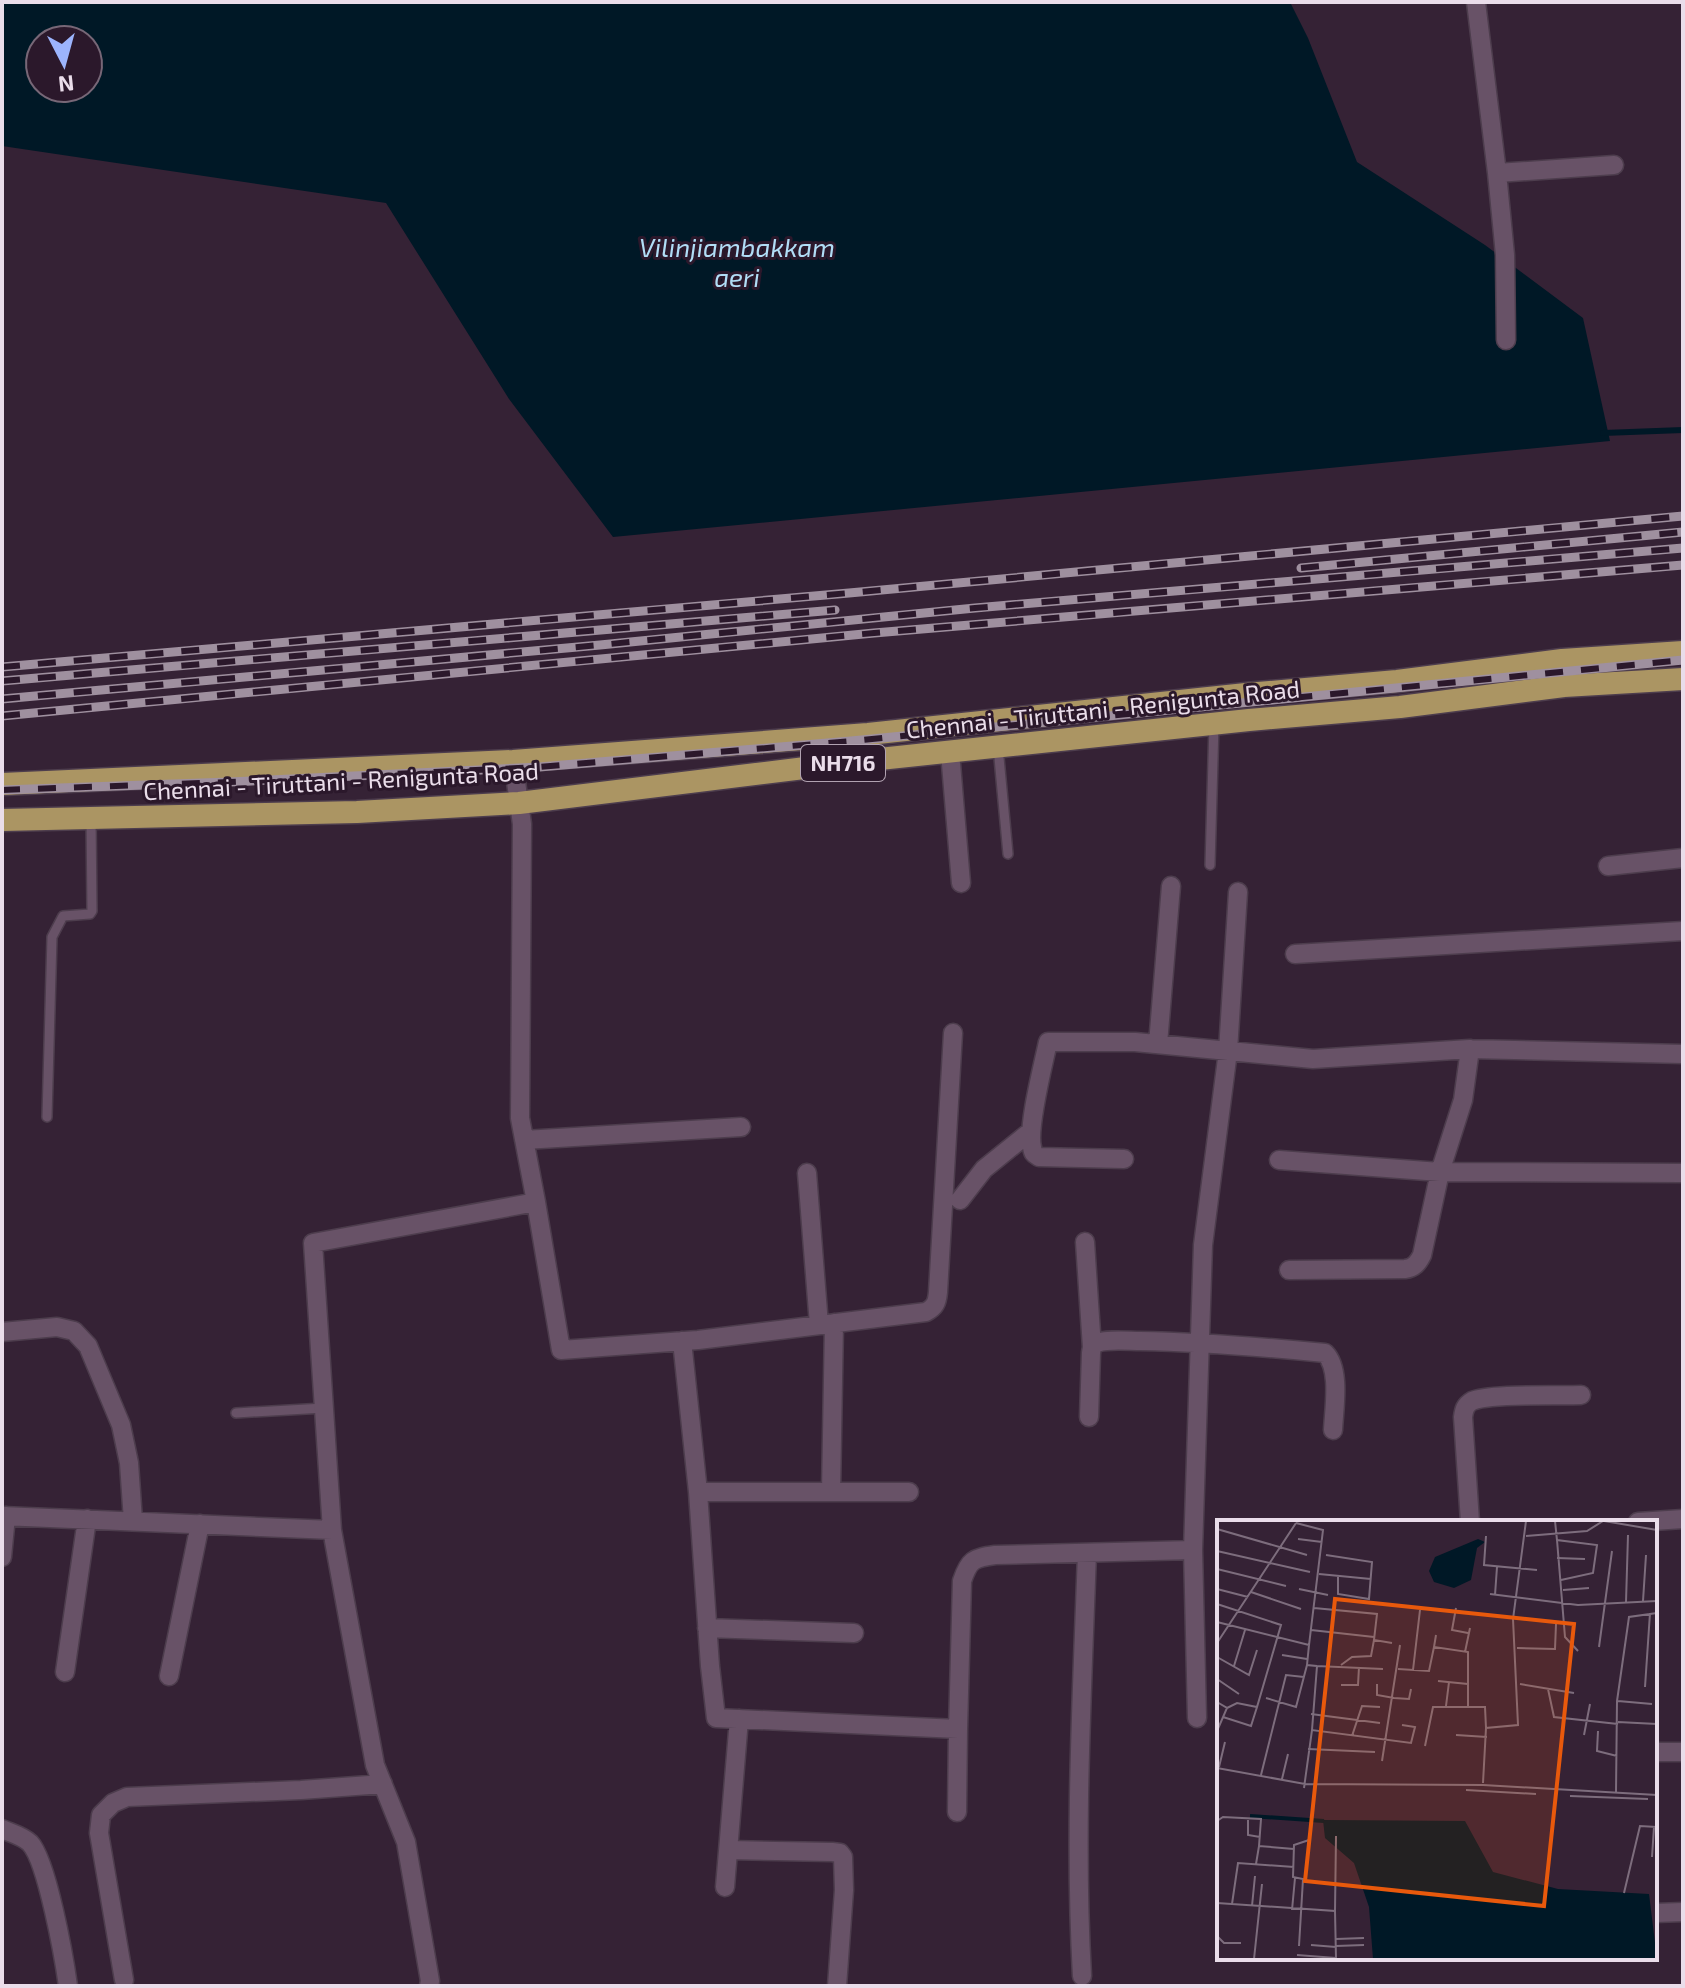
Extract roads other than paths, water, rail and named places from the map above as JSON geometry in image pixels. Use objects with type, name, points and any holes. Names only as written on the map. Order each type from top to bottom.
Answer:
[{"type":"highway","name":"Chennai - Tiruttani - Renigunta Road","points":[[2,784],[513,761],[868,734],[1397,681],[1562,660],[1683,652]]},
{"type":"highway","name":"Chennai - Tiruttani - Renigunta Road","points":[[2,820],[357,812],[519,803],[870,760],[1400,707],[1564,686],[1683,679]]},
{"type":"street","points":[[1476,2],[1505,255],[1506,340]]},
{"type":"street","points":[[1497,173],[1614,165]]},
{"type":"street","points":[[950,752],[961,883]]},
{"type":"street","points":[[513,761],[522,824],[520,1118],[561,1350],[682,1341],[926,1312],[933,1308],[937,1302],[953,1033]]},
{"type":"street","points":[[1608,866],[1683,858]]},
{"type":"street","points":[[1158,1044],[1171,886]]},
{"type":"street","points":[[1197,1718],[1193,1550],[1203,1245],[1228,1051],[1238,892]]},
{"type":"street","points":[[1295,954],[1683,931]]},
{"type":"street","points":[[1124,1159],[1039,1157],[1032,1149],[1031,1131],[1048,1042],[1135,1042],[1313,1059],[1470,1049],[1683,1054]]},
{"type":"street","points":[[1289,1270],[1410,1269],[1419,1262],[1440,1172],[1463,1100],[1470,1049]]},
{"type":"street","points":[[524,1140],[741,1127]]},
{"type":"street","points":[[960,1200],[984,1169],[1031,1131]]},
{"type":"street","points":[[1279,1160],[1440,1172],[1683,1173]]},
{"type":"street","points":[[807,1173],[826,1324],[831,1492]]},
{"type":"street","points":[[429,1986],[406,1842],[375,1765],[332,1530],[313,1243],[536,1202]]},
{"type":"street","points":[[1085,1242],[1092,1348],[1089,1417]]},
{"type":"street","points":[[2,1332],[57,1327],[74,1331],[88,1346],[121,1425],[129,1463],[133,1521]]},
{"type":"street","points":[[682,1341],[716,1718],[958,1729]]},
{"type":"street","points":[[1092,1348],[1101,1342],[1200,1342],[1325,1353],[1331,1358],[1335,1369],[1333,1430]]},
{"type":"street","points":[[1470,1520],[1463,1417],[1469,1403],[1485,1397],[1581,1395]]},
{"type":"street","points":[[698,1492],[909,1492]]},
{"type":"street","points":[[2,1557],[4,1516],[332,1530]]},
{"type":"street","points":[[65,1672],[87,1519]]},
{"type":"street","points":[[1657,1521],[1683,1519]]},
{"type":"street","points":[[169,1676],[200,1524]]},
{"type":"street","points":[[957,1812],[962,1581],[967,1566],[977,1558],[995,1555],[1193,1550]]},
{"type":"street","points":[[1082,1976],[1079,1788],[1087,1553]]},
{"type":"street","points":[[707,1628],[854,1633]]},
{"type":"street","points":[[725,1887],[739,1719]]},
{"type":"street","points":[[1657,1752],[1683,1752]]},
{"type":"street","points":[[124,1980],[99,1833],[101,1815],[113,1803],[127,1797],[383,1784]]},
{"type":"street","points":[[2,1829],[28,1840],[37,1853],[50,1893],[68,1986]]},
{"type":"street","points":[[729,1850],[840,1853],[843,1857],[844,1890],[837,1986]]},
{"type":"street","points":[[1657,1913],[1683,1912]]},
{"type":"lane","points":[[1210,865],[1214,724]]},
{"type":"lane","points":[[998,747],[1008,854]]},
{"type":"lane","points":[[47,1117],[52,937],[63,916],[90,914],[92,911],[91,818]]},
{"type":"lane","points":[[236,1413],[324,1408]]},
{"type":"water","name":"Vilinjiambakkam aeri","points":[[2,2],[1290,2],[1308,38],[1357,162],[1485,245],[1583,318],[1610,441],[613,537],[509,399],[386,203],[2,146]]},
{"type":"waterway","points":[[1603,433],[1683,430]]},
{"type":"railway","points":[[2,667],[1683,516]]},
{"type":"railway","points":[[1301,568],[1683,532]]},
{"type":"railway","points":[[2,699],[975,608],[1683,548]]},
{"type":"railway","points":[[2,716],[874,633],[1683,565]]},
{"type":"railway","points":[[2,681],[835,610]]},
{"type":"railway","points":[[2,790],[539,767],[851,741],[1683,660]]}]
